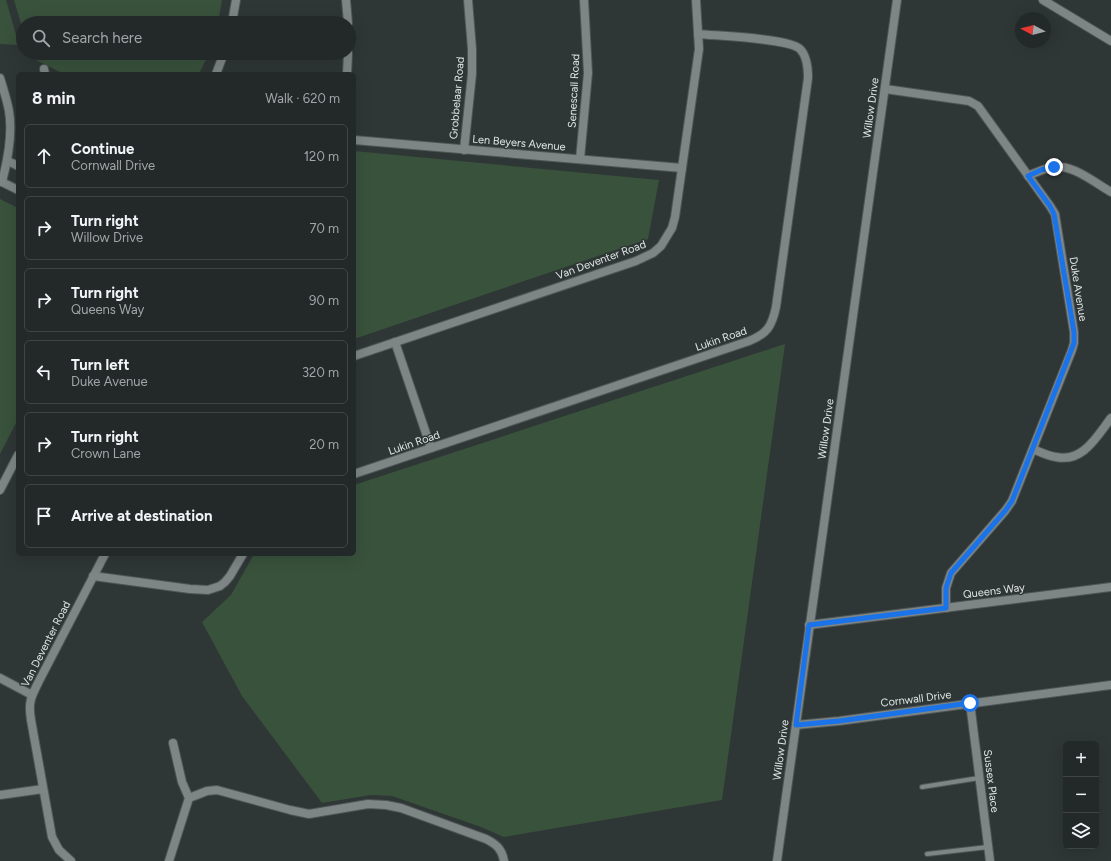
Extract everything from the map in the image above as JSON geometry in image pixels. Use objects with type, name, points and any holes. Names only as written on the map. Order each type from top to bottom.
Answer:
[{"type":"street","points":[[233,16],[236,0]]},
{"type":"street","points":[[346,0],[347,16]]},
{"type":"street","name":"Grobbelaar Road","points":[[464,150],[472,74],[468,0]]},
{"type":"street","name":"Senescall Road","points":[[580,159],[588,73],[584,0]]},
{"type":"street","name":"Van Deventer Road","points":[[356,355],[636,261],[653,253],[661,246],[672,228],[675,217],[698,59],[696,0]]},
{"type":"street","name":"Willow Drive","points":[[776,861],[897,0]]},
{"type":"street","points":[[1043,0],[1111,41]]},
{"type":"street","name":"Lukin Road","points":[[356,473],[749,342],[762,335],[769,327],[776,307],[808,78],[808,65],[800,49],[790,44],[765,40],[698,34]]},
{"type":"street","points":[[217,72],[221,60]]},
{"type":"street","points":[[347,72],[348,60]]},
{"type":"street","points":[[0,78],[9,111],[10,138],[8,161],[1,181],[16,189]]},
{"type":"street","name":"Duke Avenue","points":[[885,89],[961,99],[975,103],[978,106],[1050,206],[1054,214],[1074,341],[1072,350],[1009,506],[949,576],[946,588],[946,608]]},
{"type":"street","name":"Len Beyers Avenue","points":[[356,140],[682,168]]},
{"type":"street","points":[[8,161],[16,165]]},
{"type":"street","points":[[1028,176],[1041,170],[1054,167],[1067,168],[1111,192]]},
{"type":"street","points":[[395,342],[431,448]]},
{"type":"street","points":[[1033,449],[1057,458],[1076,456],[1086,449],[1111,418]]},
{"type":"street","points":[[0,490],[16,460]]},
{"type":"street","name":"Van Deventer Road","points":[[71,861],[59,850],[53,840],[29,704],[32,695],[104,556]]},
{"type":"street","points":[[93,576],[208,590],[220,586],[225,582],[242,556]]},
{"type":"street","name":"Queens Way","points":[[809,625],[1111,587]]},
{"type":"street","points":[[0,678],[32,695]]},
{"type":"street","name":"Cornwall Drive","points":[[796,725],[1111,685]]},
{"type":"street","name":"Sussex Place","points":[[970,703],[990,861]]},
{"type":"street","points":[[169,861],[189,798],[182,782],[172,743]]},
{"type":"street","points":[[0,795],[43,789]]},
{"type":"street","points":[[189,798],[207,791],[217,790],[309,814],[368,804],[391,805],[486,839],[497,845],[504,861]]},
{"type":"lane","points":[[922,787],[980,778]]},
{"type":"lane","points":[[927,854],[988,846]]},
{"type":"green space","points":[[0,0],[6,0],[16,35],[16,45],[0,44]]},
{"type":"green space","points":[[14,0],[222,0],[219,16],[19,16]]},
{"type":"green space","points":[[36,60],[206,60],[200,72],[60,72]]},
{"type":"green space","points":[[356,151],[659,180],[648,239],[356,338]]},
{"type":"green space","points":[[0,199],[16,207],[16,423],[0,454]]},
{"type":"green space","points":[[785,344],[722,800],[504,837],[481,827],[392,796],[371,795],[322,803],[242,696],[202,622],[231,595],[253,556],[356,556],[356,484]]},
{"type":"route","points":[[970,703],[839,721],[796,725],[809,625],[946,608],[946,588],[951,573],[1012,501],[1074,343],[1074,332],[1053,210],[1028,176],[1041,170],[1054,167]]}]
